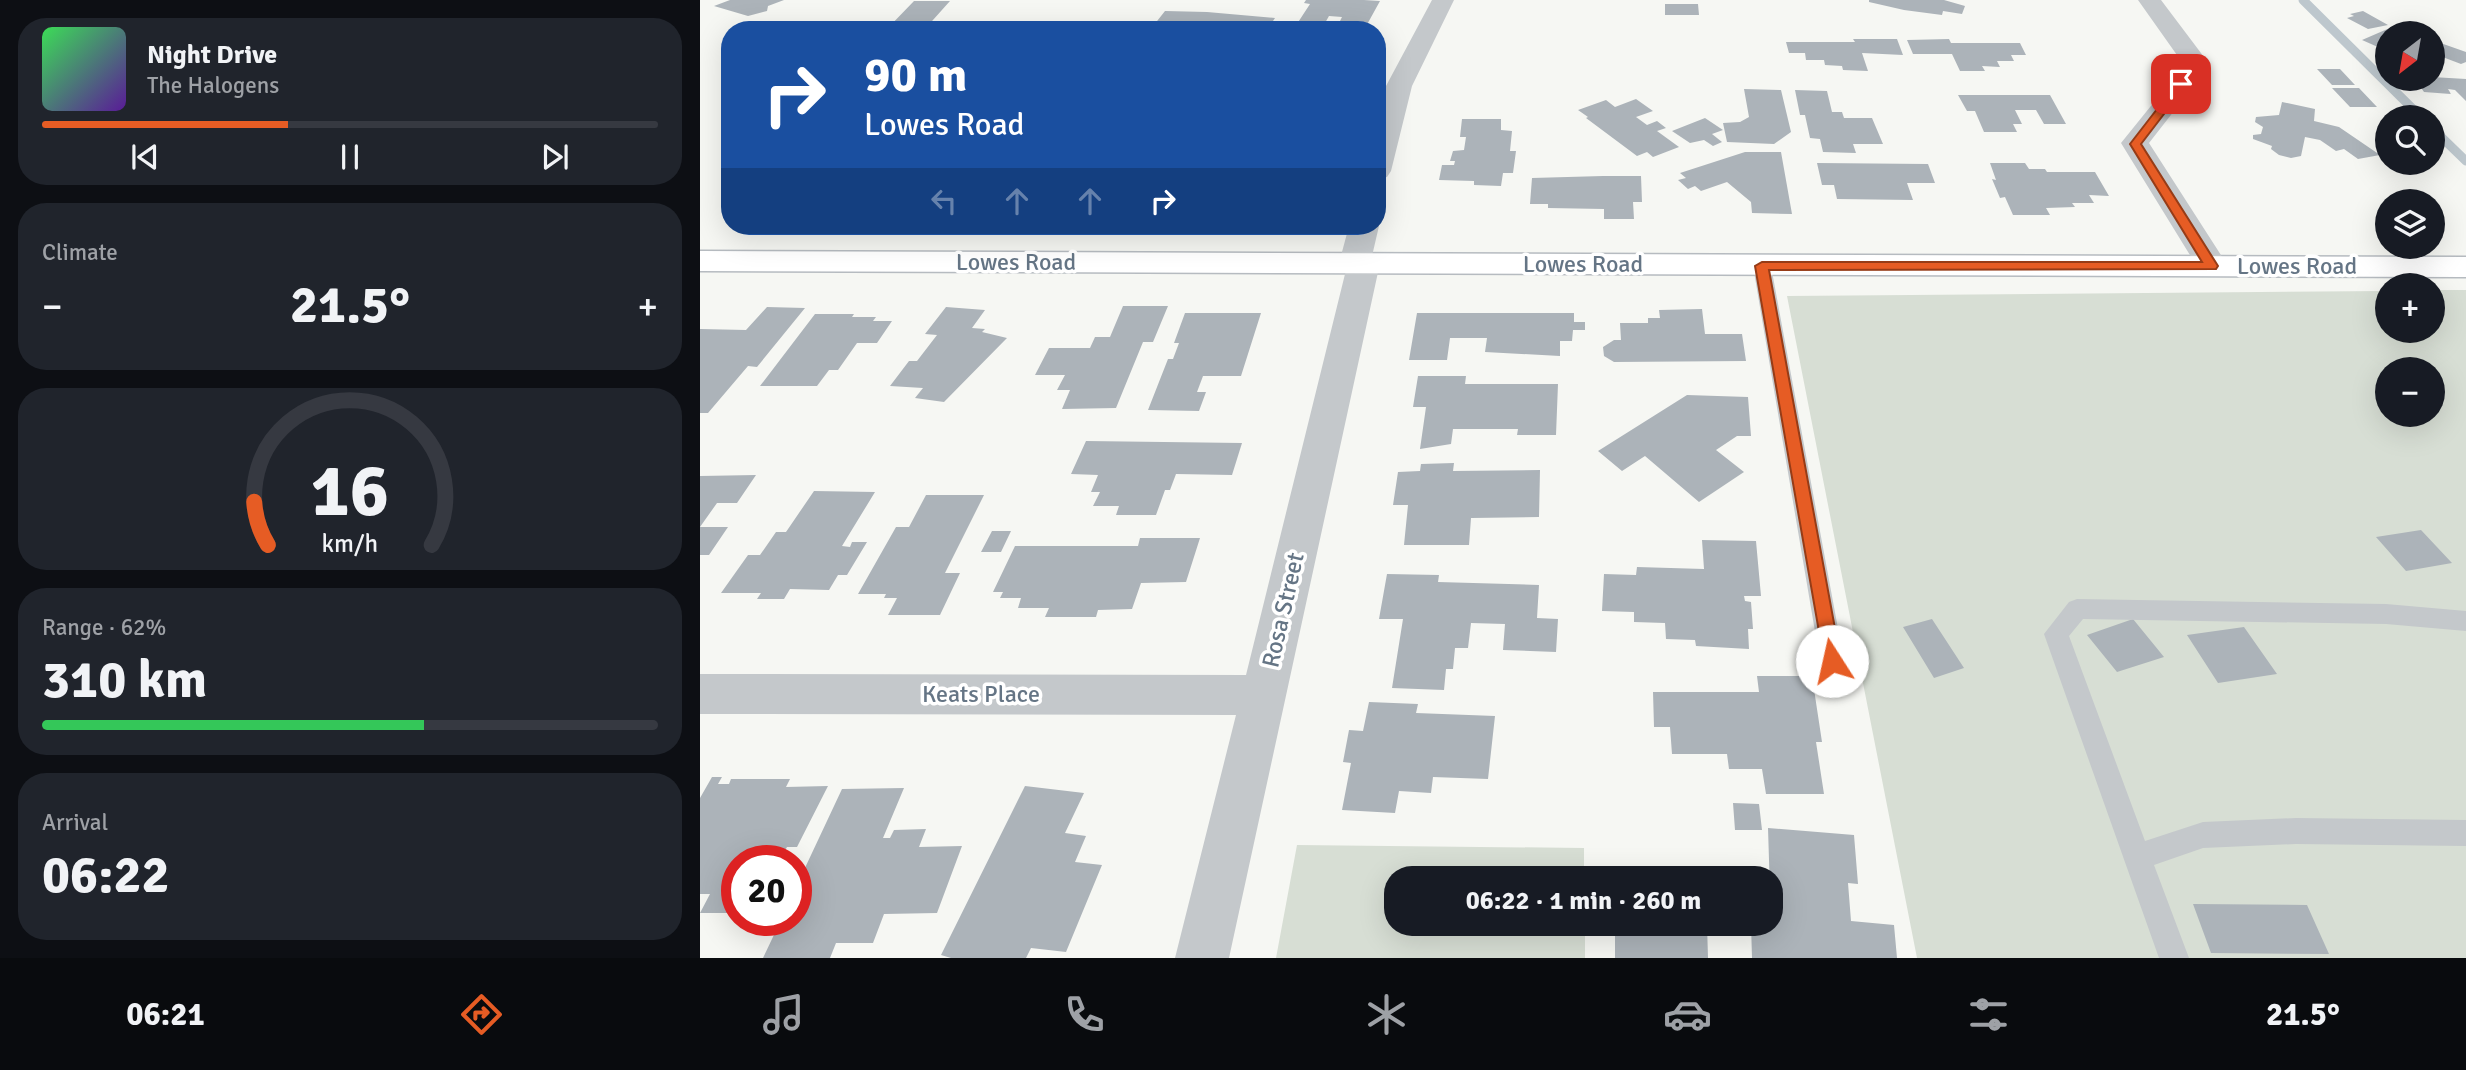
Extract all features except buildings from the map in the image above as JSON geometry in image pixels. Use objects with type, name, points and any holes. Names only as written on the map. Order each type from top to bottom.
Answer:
[{"type":"main road","name":"Lowes Road","points":[[700,261],[1361,250],[1762,266],[2466,267]]},
{"type":"street","points":[[1386,136],[1399,86],[1443,0]]},
{"type":"street","points":[[2149,0],[2197,65],[2135,144],[2211,266]]},
{"type":"street","name":"Rosa Street","points":[[1202,958],[1361,250]]},
{"type":"street","name":"Keats Place","points":[[700,694],[1263,695]]},
{"type":"lane","points":[[1762,266],[1832,661]]},
{"type":"lane","points":[[2174,958],[2056,634],[2077,609],[2386,614],[2466,621]]},
{"type":"lane","points":[[2137,857],[2203,835],[2296,831],[2466,833]]},
{"type":"shaded area","points":[[2445,290],[2466,290],[2466,958],[1917,958],[1787,296],[2375,291],[2375,343],[2445,343]]},
{"type":"shaded area","points":[[1297,845],[1584,848],[1584,866],[1384,866],[1384,936],[1585,936],[1585,958],[1276,958]]},
{"type":"waterway","points":[[2303,0],[2409,105]]},
{"type":"waterway","points":[[2445,141],[2466,161]]},
{"type":"route","points":[[1832,661],[1762,266],[2211,266],[2135,144],[2181,84]]}]
